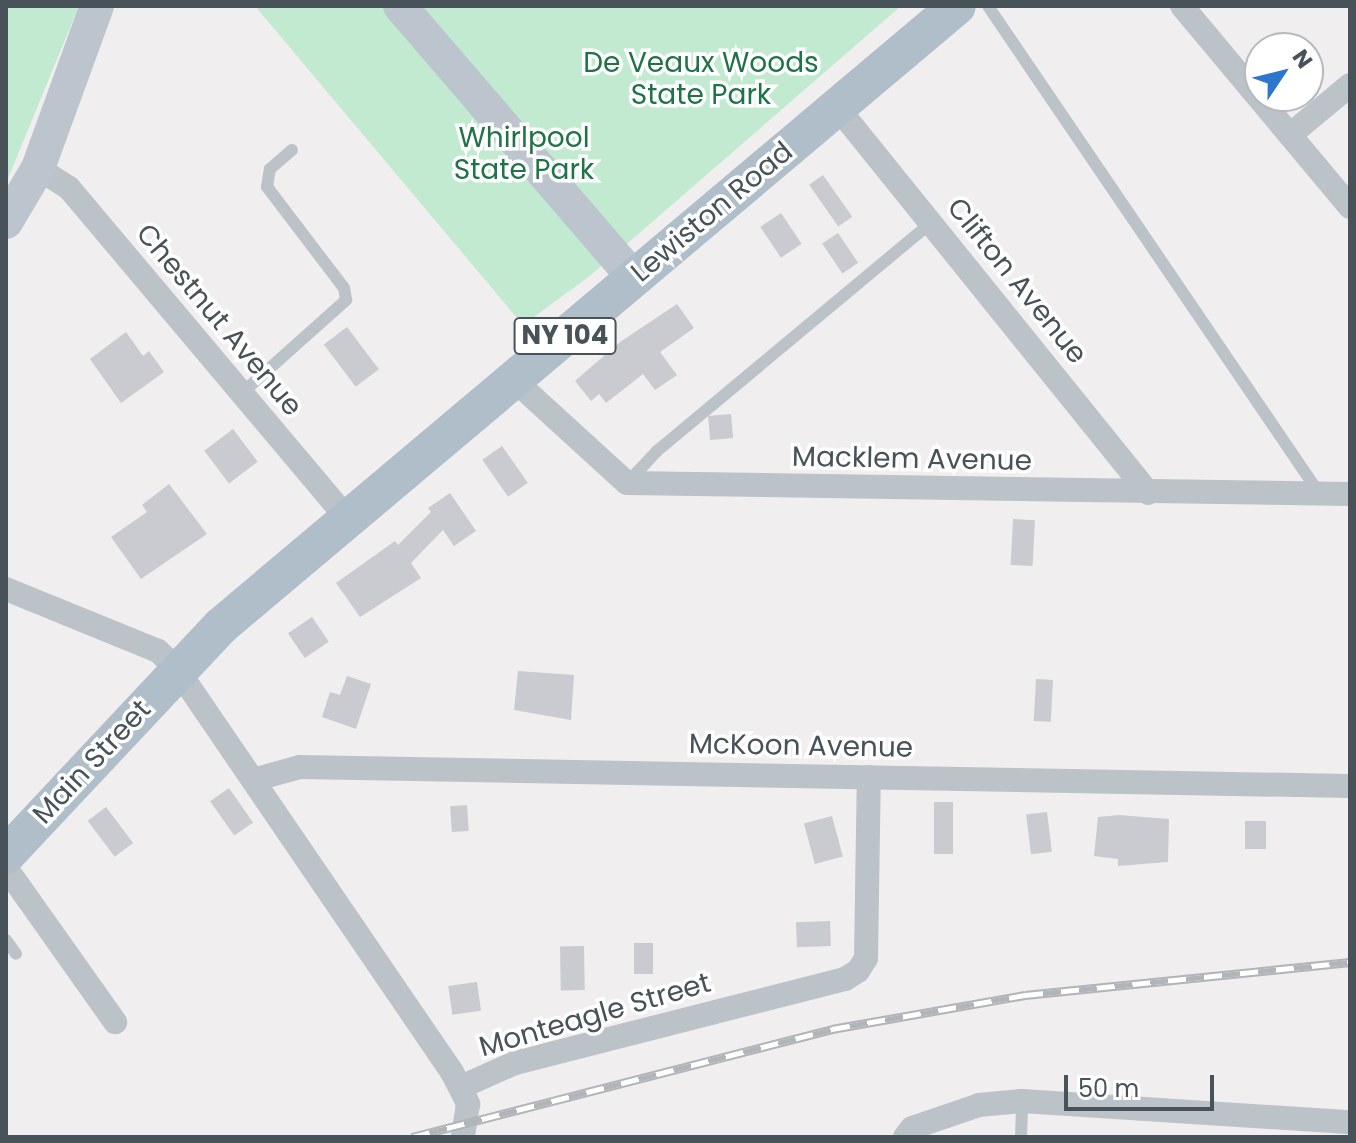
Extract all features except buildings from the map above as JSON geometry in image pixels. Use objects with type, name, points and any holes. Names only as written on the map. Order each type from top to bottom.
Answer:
[{"type":"main road","points":[[6,222],[38,168],[97,6]]},
{"type":"main road","points":[[400,6],[634,278]]},
{"type":"main road","name":"Lewiston Road","points":[[177,669],[348,519],[957,6]]},
{"type":"main road","name":"Main Street","points":[[6,855],[177,669]]},
{"type":"street","points":[[1182,6],[1350,207]]},
{"type":"street","points":[[1290,135],[1350,85]]},
{"type":"street","name":"Clifton Avenue","points":[[837,107],[1149,493]]},
{"type":"street","name":"Chestnut Avenue","points":[[38,168],[69,188],[348,519]]},
{"type":"street","points":[[513,379],[627,483]]},
{"type":"street","name":"Macklem Avenue","points":[[627,483],[1149,493],[1338,490]]},
{"type":"street","name":"Monteagle Street","points":[[6,589],[158,651],[177,669],[461,1087],[515,1063],[845,979],[858,971],[866,958],[869,777]]},
{"type":"street","name":"McKoon Avenue","points":[[253,780],[300,767],[1350,786]]},
{"type":"street","points":[[6,868],[115,1022]]},
{"type":"street","points":[[461,1087],[469,1111],[463,1137]]},
{"type":"street","points":[[905,1137],[912,1128],[979,1105],[1022,1101],[1350,1122]]},
{"type":"lane","points":[[988,6],[1338,490]]},
{"type":"lane","points":[[242,393],[346,300],[344,288],[267,187],[270,169],[292,150]]},
{"type":"lane","points":[[627,483],[657,451],[931,223]]},
{"type":"lane","points":[[6,940],[16,954]]},
{"type":"lane","points":[[1021,1137],[1022,1101]]},
{"type":"green space","points":[[6,6],[79,6],[6,183]]},
{"type":"green space","name":"Whirlpool State Park","points":[[255,6],[901,6],[591,275],[523,325]]},
{"type":"railway","points":[[412,1137],[832,1029],[1025,995],[1350,962]]},
{"type":"park label","name":"De Veaux Woods State Park","points":[[701,79]]}]
